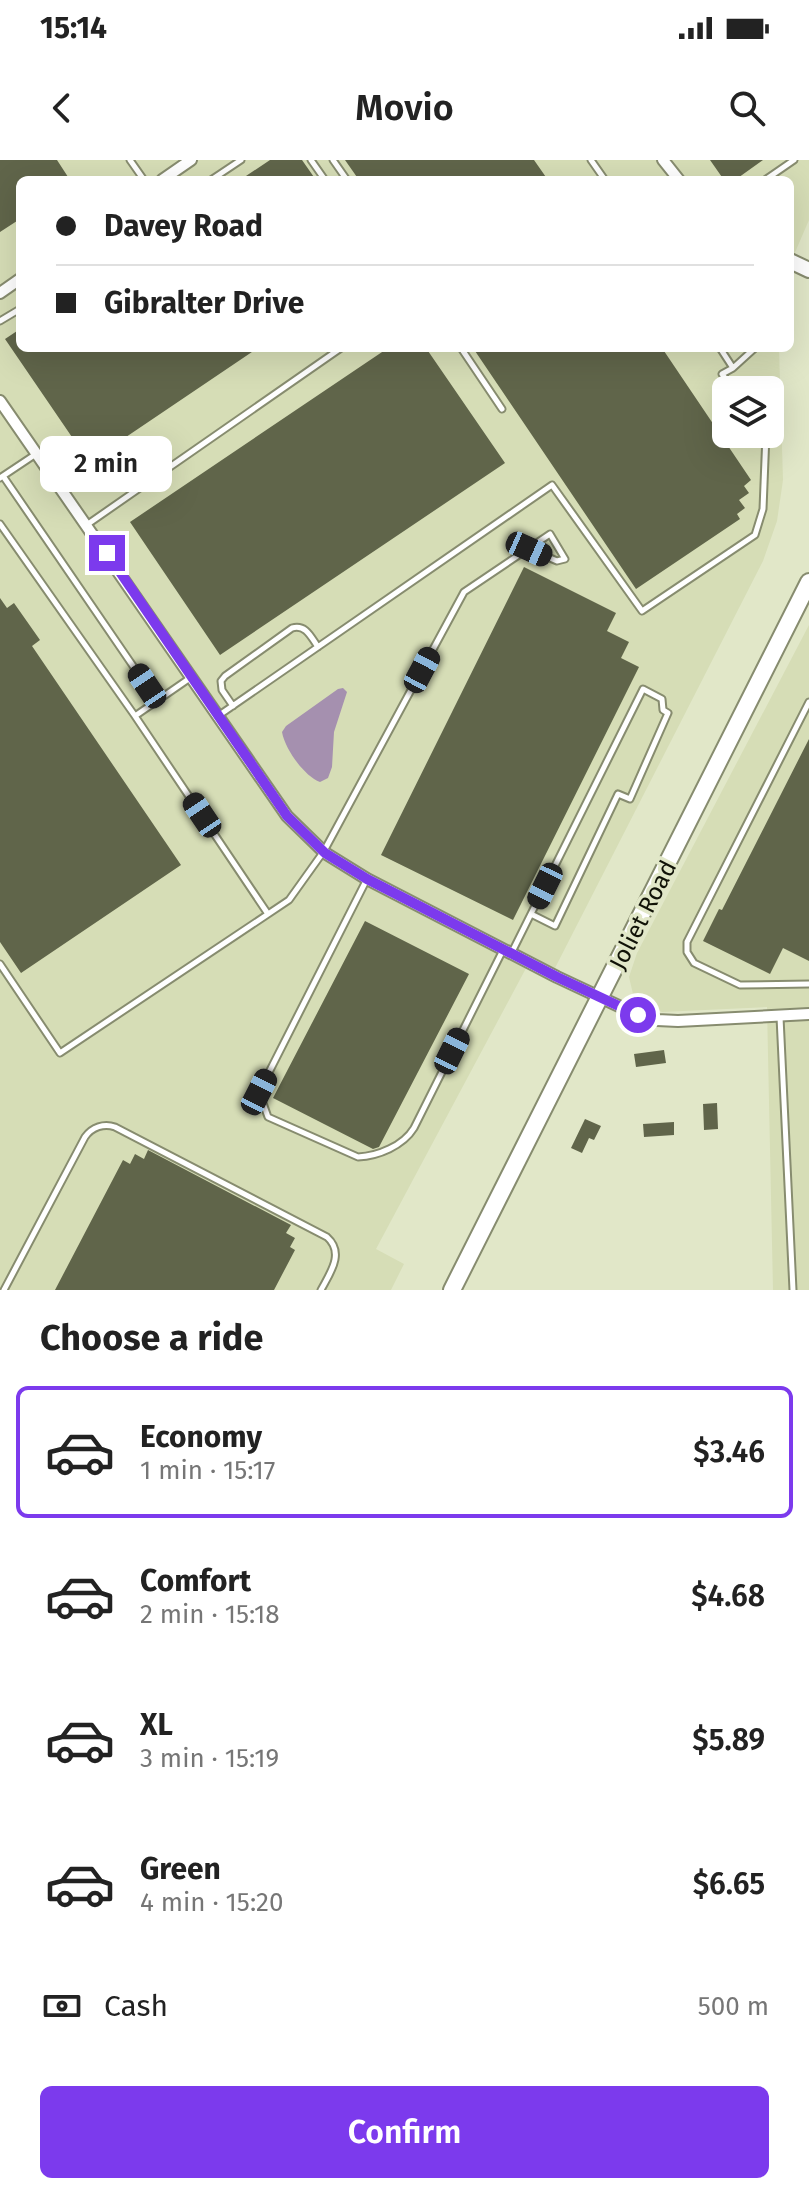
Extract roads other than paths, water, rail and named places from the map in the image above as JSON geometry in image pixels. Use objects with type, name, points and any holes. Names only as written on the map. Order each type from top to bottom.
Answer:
[{"type":"main road","name":"Joliet Road","points":[[452,1290],[809,582]]},
{"type":"street","points":[[168,176],[191,160]]},
{"type":"street","points":[[663,160],[676,176]]},
{"type":"street","points":[[0,401],[88,524],[190,678],[287,816],[324,851],[367,879],[638,1015],[657,1020],[809,1014]]},
{"type":"lane","points":[[217,176],[241,160]]},
{"type":"lane","points":[[771,176],[794,160]]},
{"type":"lane","points":[[88,524],[335,352]]},
{"type":"lane","points":[[464,352],[502,409]]},
{"type":"lane","points":[[723,352],[733,368]]},
{"type":"lane","points":[[724,376],[722,374],[751,352]]},
{"type":"lane","points":[[218,717],[552,485],[642,611],[755,535],[763,509],[765,448]]},
{"type":"lane","points":[[37,453],[2,477],[157,701]]},
{"type":"lane","points":[[0,524],[135,716],[268,914]]},
{"type":"lane","points":[[0,964],[60,1053],[289,900],[324,851],[464,592],[550,534],[565,559],[557,561],[529,549]]},
{"type":"lane","points":[[233,706],[222,690],[221,681],[292,628],[301,626],[318,647]]},
{"type":"lane","points":[[135,716],[190,678]]},
{"type":"lane","points":[[367,879],[259,1092],[268,1117],[358,1157],[403,1142],[414,1128],[507,951],[531,914],[643,689],[662,699],[663,710],[668,713],[630,799],[618,794],[555,926],[531,914]]},
{"type":"lane","points":[[809,702],[687,942],[687,952],[694,963],[740,985],[809,984]]},
{"type":"lane","points":[[780,1016],[793,1290]]},
{"type":"lane","points":[[4,1290],[85,1137],[89,1131],[105,1125],[115,1127],[327,1237],[335,1246],[336,1258],[321,1290]]}]
